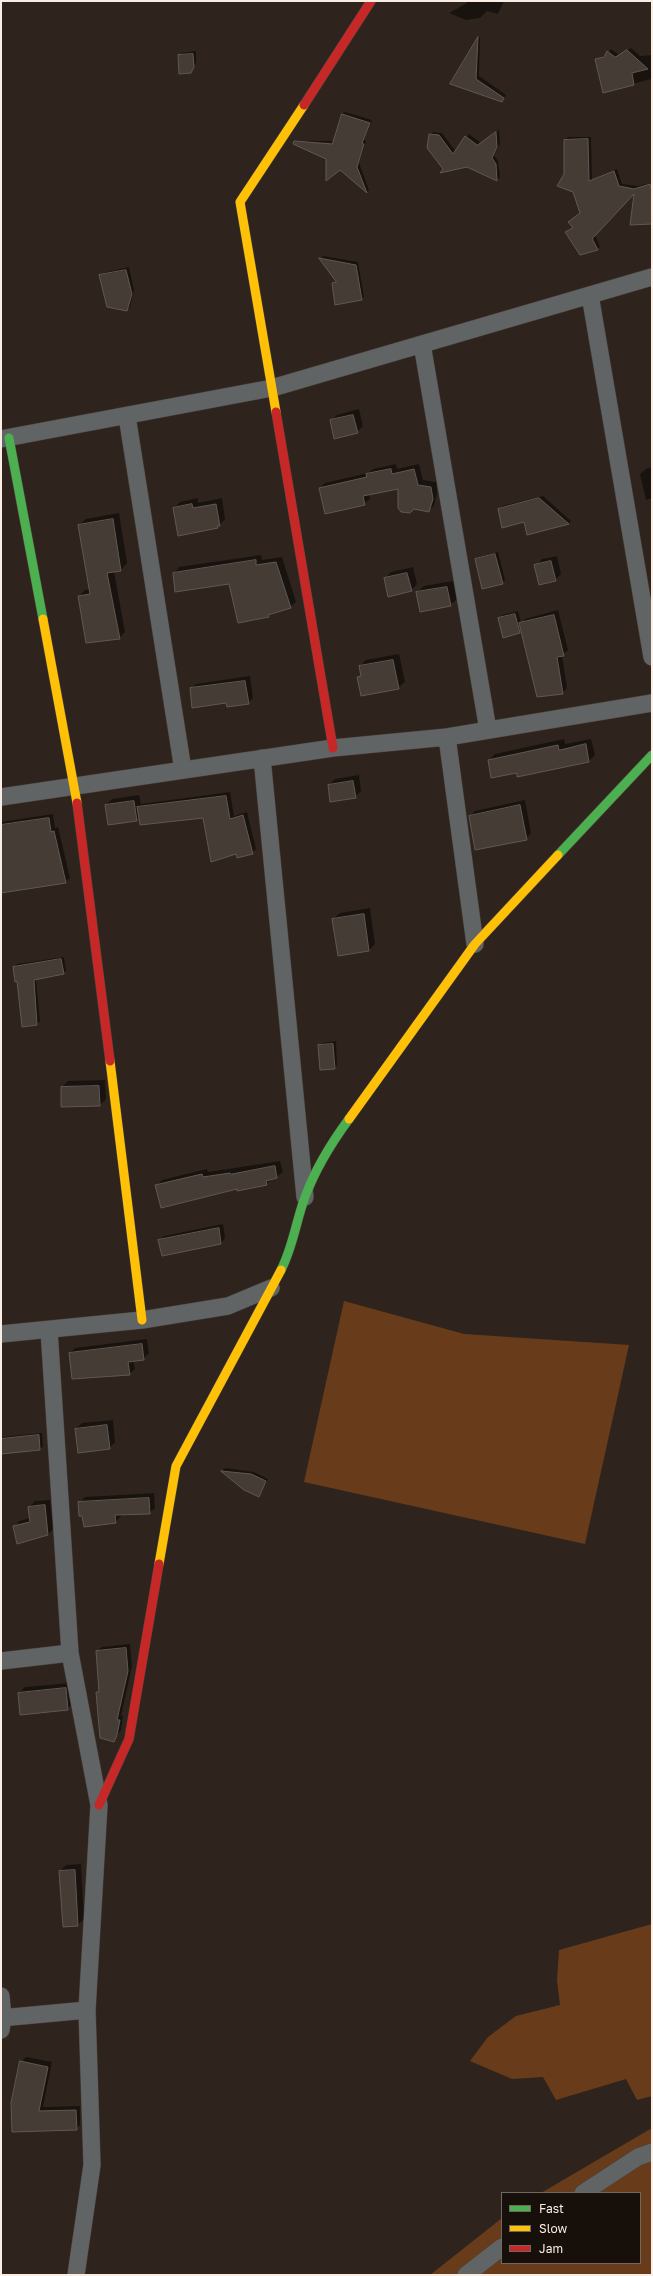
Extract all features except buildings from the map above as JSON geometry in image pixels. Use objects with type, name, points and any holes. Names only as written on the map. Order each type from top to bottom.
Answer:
[{"type":"street","points":[[333,748],[240,202],[371,1]]},
{"type":"street","points":[[142,1320],[75,786],[5,439],[272,388],[652,277]]},
{"type":"street","points":[[590,295],[652,657]]},
{"type":"street","points":[[422,344],[488,730]]},
{"type":"street","points":[[127,416],[183,770]]},
{"type":"street","points":[[1,797],[333,748],[447,737],[652,703]]},
{"type":"street","points":[[447,737],[475,944]]},
{"type":"street","points":[[99,1805],[129,1739],[176,1466],[288,1257],[305,1197],[335,1138],[475,944],[652,755]]},
{"type":"street","points":[[262,758],[305,1197]]},
{"type":"street","points":[[1,1334],[142,1320],[228,1306],[271,1288]]},
{"type":"street","points":[[49,1330],[70,1653],[99,1805],[87,2010],[92,2166],[76,2275]]},
{"type":"street","points":[[1,1661],[70,1653]]},
{"type":"street","points":[[1,1996],[2,2022],[87,2010]]},
{"type":"street","points":[[585,2192],[638,2157],[652,2152]]},
{"type":"street","points":[[466,2275],[501,2248]]},
{"type":"shaded area","points":[[344,1301],[464,1334],[629,1345],[585,1544],[304,1482]]},
{"type":"shaded area","points":[[652,1924],[652,2096],[637,2100],[626,2079],[556,2100],[543,2077],[512,2079],[470,2061],[488,2037],[516,2016],[560,2005],[557,1980],[559,1950]]},
{"type":"shaded area","points":[[652,2128],[652,2275],[430,2275],[501,2219],[501,2264],[641,2264],[641,2192],[543,2192]]},
{"type":"traffic: fast","points":[[9,438],[43,619]]},
{"type":"traffic: fast","points":[[558,855],[652,755]]},
{"type":"traffic: fast","points":[[281,1270],[289,1252],[309,1187],[324,1156],[349,1119]]},
{"type":"traffic: slow","points":[[276,412],[240,202],[304,105]]},
{"type":"traffic: slow","points":[[43,619],[77,803]]},
{"type":"traffic: slow","points":[[349,1119],[475,944],[558,855]]},
{"type":"traffic: slow","points":[[110,1061],[142,1320]]},
{"type":"traffic: slow","points":[[159,1564],[176,1466],[281,1270]]},
{"type":"traffic: jam","points":[[304,105],[371,1]]},
{"type":"traffic: jam","points":[[276,412],[333,748]]},
{"type":"traffic: jam","points":[[77,803],[110,1061]]},
{"type":"traffic: jam","points":[[99,1805],[129,1739],[159,1564]]}]
